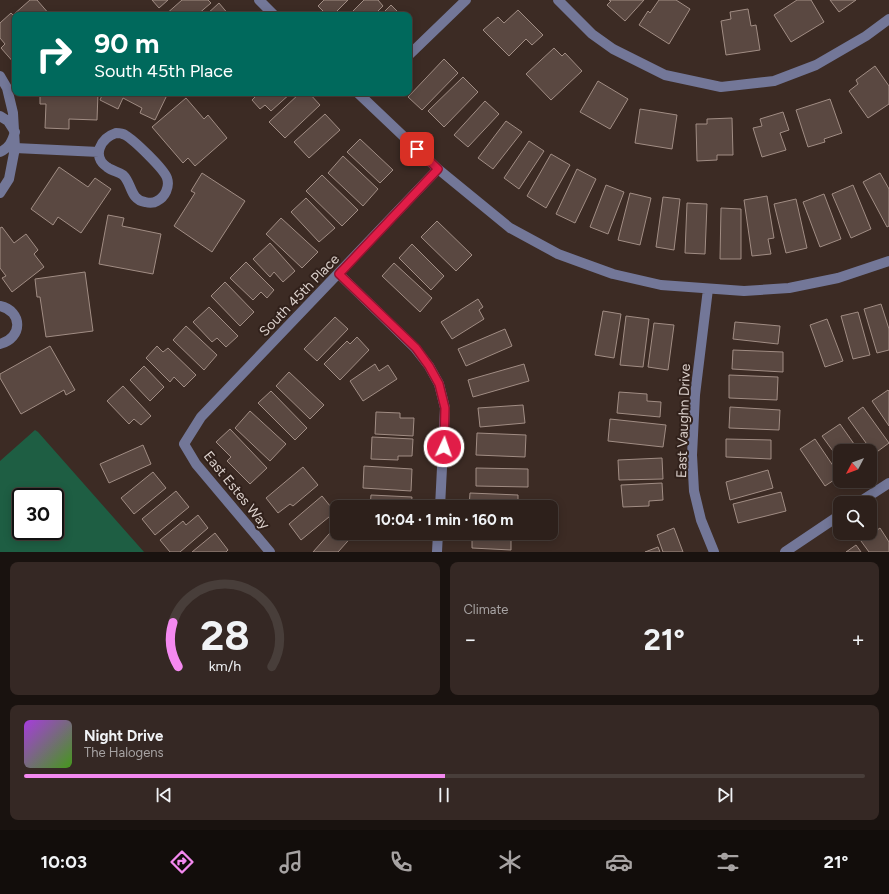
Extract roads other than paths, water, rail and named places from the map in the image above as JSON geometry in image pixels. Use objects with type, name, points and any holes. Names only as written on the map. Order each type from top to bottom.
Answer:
[{"type":"street","points":[[259,0],[271,12]]},
{"type":"street","points":[[412,52],[466,0]]},
{"type":"street","points":[[558,0],[592,34],[613,49],[665,75],[721,87],[774,81],[816,65],[866,36],[889,19]]},
{"type":"street","points":[[0,76],[7,88],[13,113],[15,132],[15,148],[9,179],[0,193]]},
{"type":"street","points":[[364,96],[438,169],[510,228],[558,254],[613,274],[661,284],[744,291],[789,288],[838,278],[889,260]]},
{"type":"street","points":[[0,116],[8,121],[15,132]]},
{"type":"street","points":[[0,152],[6,149],[10,144],[15,132]]},
{"type":"street","points":[[116,133],[124,134],[133,140],[164,172],[168,183],[166,193],[158,201],[150,203],[142,202],[137,198],[124,176],[106,167],[100,158],[99,152],[101,144],[109,136],[116,133]]},
{"type":"street","points":[[15,148],[99,152]]},
{"type":"street","name":"South 45th Place","points":[[184,444],[201,417],[438,169]]},
{"type":"street","points":[[339,274],[416,348],[429,366],[439,384],[445,408],[440,500]]},
{"type":"street","name":"East Vaughn Drive","points":[[708,289],[695,395],[692,455],[694,491],[701,520],[714,552]]},
{"type":"street","points":[[0,306],[11,311],[17,322],[17,328],[11,339],[0,344]]},
{"type":"street","name":"East Estes Way","points":[[184,444],[196,464],[270,552]]},
{"type":"street","points":[[869,496],[889,483]]},
{"type":"street","points":[[786,552],[833,520]]},
{"type":"street","points":[[437,552],[438,540]]}]
